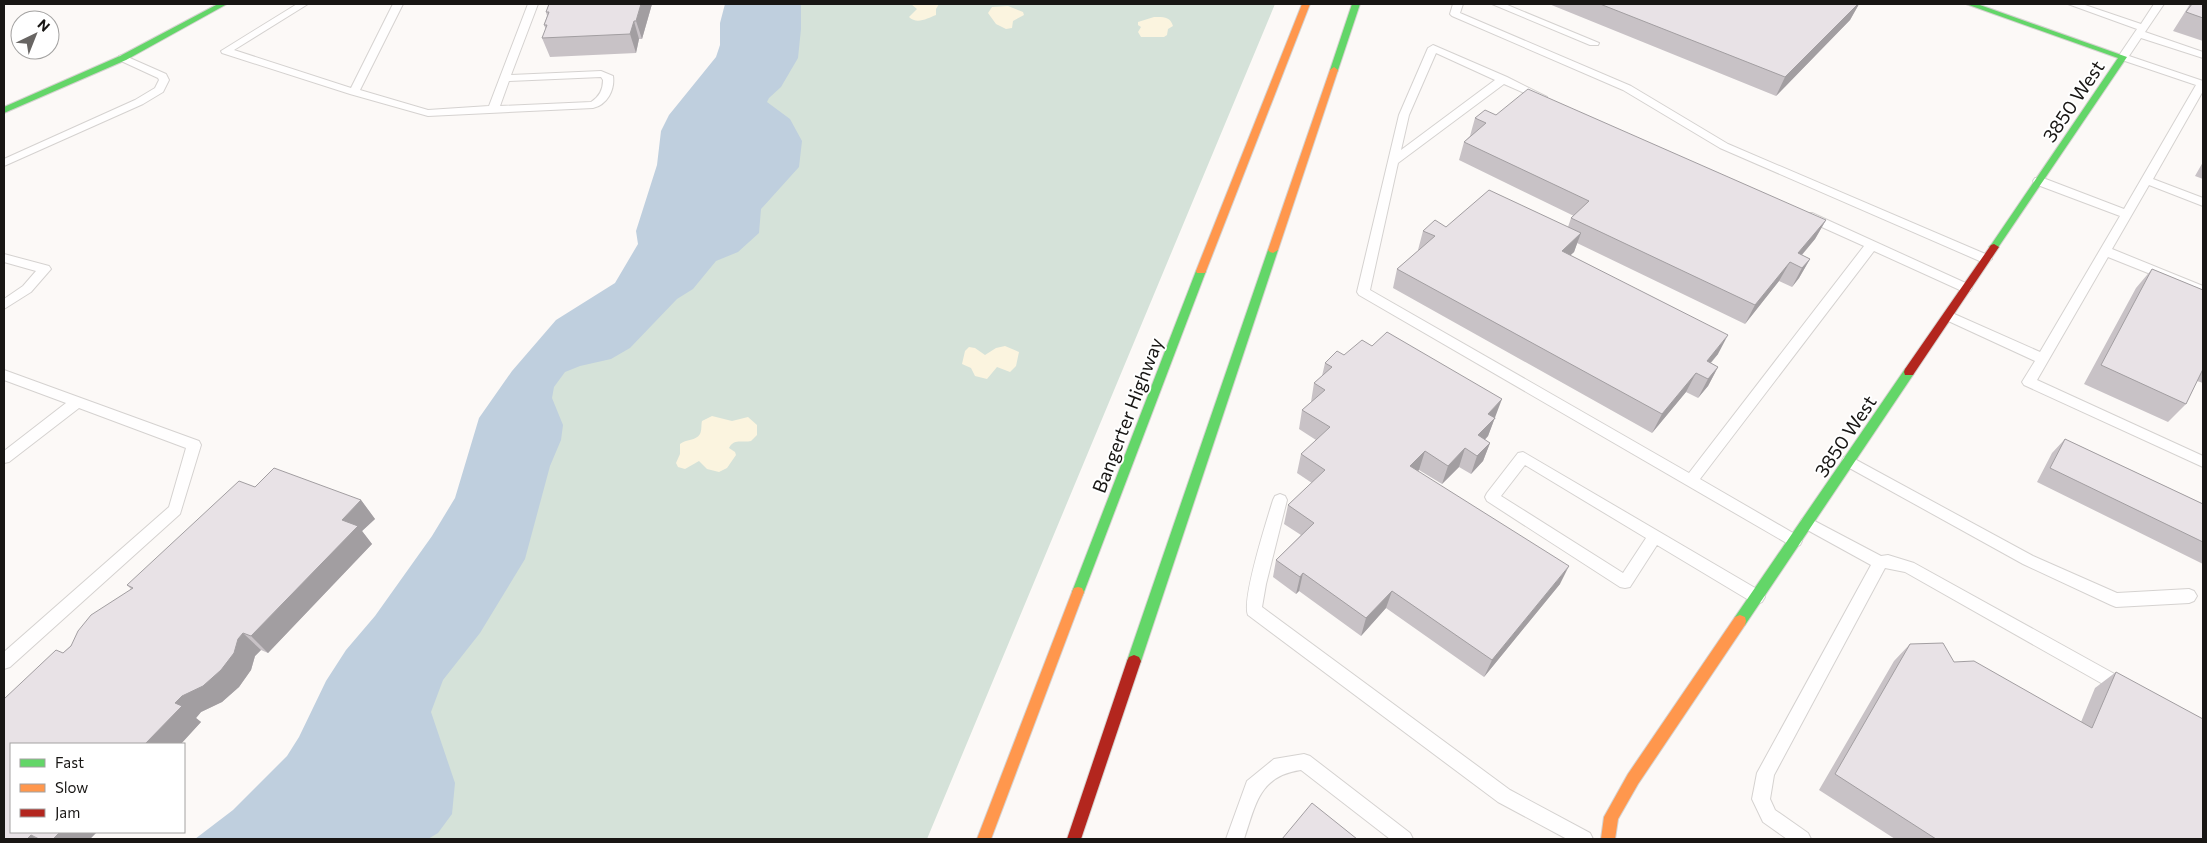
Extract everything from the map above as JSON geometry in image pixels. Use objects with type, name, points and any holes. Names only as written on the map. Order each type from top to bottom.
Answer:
[{"type":"main road","points":[[4,110],[123,58],[223,4]]},
{"type":"main road","name":"Bangerter Highway","points":[[984,839],[1173,342],[1306,4]]},
{"type":"main road","points":[[1074,839],[1356,4]]},
{"type":"main road","points":[[1970,4],[2123,57]]},
{"type":"main road","name":"3850 West","points":[[1608,839],[1611,817],[1617,804],[2123,57]]},
{"type":"lane","points":[[303,4],[226,51],[354,92],[428,113],[593,105],[604,97],[610,80],[608,76],[601,74],[504,78]]},
{"type":"lane","points":[[354,92],[398,4]]},
{"type":"lane","points":[[492,109],[533,4]]},
{"type":"lane","points":[[1458,4],[1455,14],[1628,88],[1724,146],[1986,259]]},
{"type":"lane","points":[[1497,4],[1594,43]]},
{"type":"lane","points":[[2073,4],[2203,55]]},
{"type":"lane","points":[[2159,4],[2123,57],[2203,84],[2029,382],[2203,462]]},
{"type":"lane","points":[[1557,104],[1433,48],[1404,114],[1363,292],[1795,540]]},
{"type":"lane","points":[[4,162],[139,102],[159,90],[164,80],[162,76],[123,58]]},
{"type":"lane","points":[[1393,162],[1503,79]]},
{"type":"lane","points":[[2146,180],[2203,202]]},
{"type":"lane","points":[[2039,181],[2127,214]]},
{"type":"lane","points":[[1800,213],[1966,288]]},
{"type":"lane","points":[[1691,481],[1872,245]]},
{"type":"lane","points":[[2105,251],[2203,291]]},
{"type":"lane","points":[[4,258],[44,269],[27,289],[4,305]]},
{"type":"lane","points":[[1948,316],[2042,359]]},
{"type":"lane","points":[[4,375],[194,445],[175,510],[4,662]]},
{"type":"lane","points":[[4,458],[77,402]]},
{"type":"lane","points":[[1655,536],[1625,582],[1492,497],[1523,457],[1757,597]]},
{"type":"lane","points":[[1849,461],[2028,560],[2116,600],[2189,596]]},
{"type":"lane","points":[[1280,500],[1258,584],[1254,610],[1504,796],[1584,839]]},
{"type":"lane","points":[[1807,523],[1880,563],[1888,561],[1909,567],[2134,693]]},
{"type":"lane","points":[[1802,839],[1769,816],[1761,799],[1766,773],[1880,563]]},
{"type":"lane","points":[[1234,839],[1253,787],[1280,765],[1304,762],[1404,839]]},
{"type":"shaded area","points":[[751,4],[1275,4],[927,839],[255,839],[518,425],[655,251]]},
{"type":"sand","points":[[911,4],[939,4],[936,9],[936,15],[919,21],[909,17],[917,9]]},
{"type":"sand","points":[[1008,6],[1023,12],[1024,15],[1013,21],[1012,28],[1006,29],[996,24],[988,13],[992,7]]},
{"type":"sand","points":[[1154,17],[1168,19],[1173,26],[1168,29],[1167,35],[1164,37],[1141,37],[1138,32],[1141,27],[1138,25],[1138,22]]},
{"type":"sand","points":[[1005,346],[1019,352],[1016,366],[1010,372],[997,367],[987,379],[975,376],[971,368],[962,364],[965,351],[969,347],[975,348],[985,355],[996,348]]},
{"type":"sand","points":[[712,416],[732,421],[748,417],[757,425],[757,435],[751,441],[733,443],[729,448],[736,455],[727,468],[719,472],[707,469],[699,461],[685,469],[678,467],[676,463],[680,454],[680,444],[698,436],[701,432],[702,421]]},
{"type":"water","points":[[725,4],[801,4],[798,58],[781,87],[767,102],[790,119],[802,141],[799,167],[761,209],[759,233],[738,252],[716,261],[693,289],[677,299],[630,348],[611,359],[580,366],[565,372],[554,387],[552,398],[563,425],[561,440],[550,466],[525,559],[480,633],[443,680],[431,712],[455,783],[452,814],[438,833],[428,839],[195,839],[233,810],[287,756],[299,737],[326,681],[346,650],[375,616],[432,536],[455,498],[479,418],[512,371],[556,320],[615,283],[638,244],[636,231],[657,165],[661,131],[669,115],[716,57],[720,45],[720,23]]},
{"type":"building","points":[[549,4],[641,4],[630,34],[542,38],[547,25],[544,25],[549,12],[546,12]]},
{"type":"building","points":[[1600,4],[1858,4],[1785,77]]},
{"type":"building","points":[[2192,4],[2203,4],[2203,18],[2186,12]]},
{"type":"building","points":[[1528,89],[1826,220],[1798,253],[1810,259],[1802,268],[1790,262],[1755,305],[1571,218],[1589,201],[1464,142],[1486,123],[1475,118],[1485,110],[1496,115]]},
{"type":"building","points":[[1489,190],[1581,233],[1562,251],[1728,335],[1707,361],[1718,367],[1708,379],[1696,373],[1662,414],[1397,269],[1435,236],[1423,231],[1435,220],[1446,227]]},
{"type":"building","points":[[2152,269],[2203,290],[2203,369],[2186,404],[2101,365]]},
{"type":"building","points":[[1387,332],[1502,399],[1488,414],[1495,418],[1478,435],[1490,443],[1477,456],[1465,448],[1448,466],[1425,451],[1410,466],[1569,566],[1492,660],[1392,591],[1366,618],[1303,573],[1300,577],[1276,560],[1314,523],[1288,505],[1325,470],[1301,454],[1330,427],[1302,410],[1325,390],[1314,383],[1332,367],[1325,363],[1337,351],[1344,355],[1362,340],[1372,346]]},
{"type":"building","points":[[2065,439],[2203,504],[2203,542],[2050,468]]},
{"type":"building","points":[[274,468],[361,500],[342,520],[358,526],[251,636],[243,633],[238,639],[234,653],[221,670],[203,686],[182,696],[175,703],[182,706],[146,743],[10,743],[10,833],[59,833],[53,839],[39,839],[31,835],[27,839],[4,839],[4,699],[56,650],[63,653],[71,646],[78,631],[91,615],[133,588],[127,585],[239,481],[255,487]]},
{"type":"building","points":[[1943,643],[1954,662],[1974,661],[2092,728],[2116,672],[2203,719],[2203,839],[1936,839],[1835,774],[1910,644]]},
{"type":"building","points":[[1312,803],[1357,839],[1282,839]]},
{"type":"traffic: fast","points":[[4,110],[123,58],[223,4]]},
{"type":"traffic: fast","points":[[1334,70],[1356,4]]},
{"type":"traffic: fast","points":[[1970,4],[2123,57],[1994,247]]},
{"type":"traffic: fast","points":[[1134,661],[1273,250]]},
{"type":"traffic: fast","points":[[1078,592],[1201,271]]},
{"type":"traffic: fast","points":[[1740,621],[1909,372]]},
{"type":"traffic: slow","points":[[1201,271],[1306,4]]},
{"type":"traffic: slow","points":[[1273,250],[1334,70]]},
{"type":"traffic: slow","points":[[984,839],[1078,592]]},
{"type":"traffic: slow","points":[[1608,839],[1611,817],[1633,779],[1740,621]]},
{"type":"traffic: jam","points":[[1909,372],[1994,247]]},
{"type":"traffic: jam","points":[[1074,839],[1134,661]]}]
